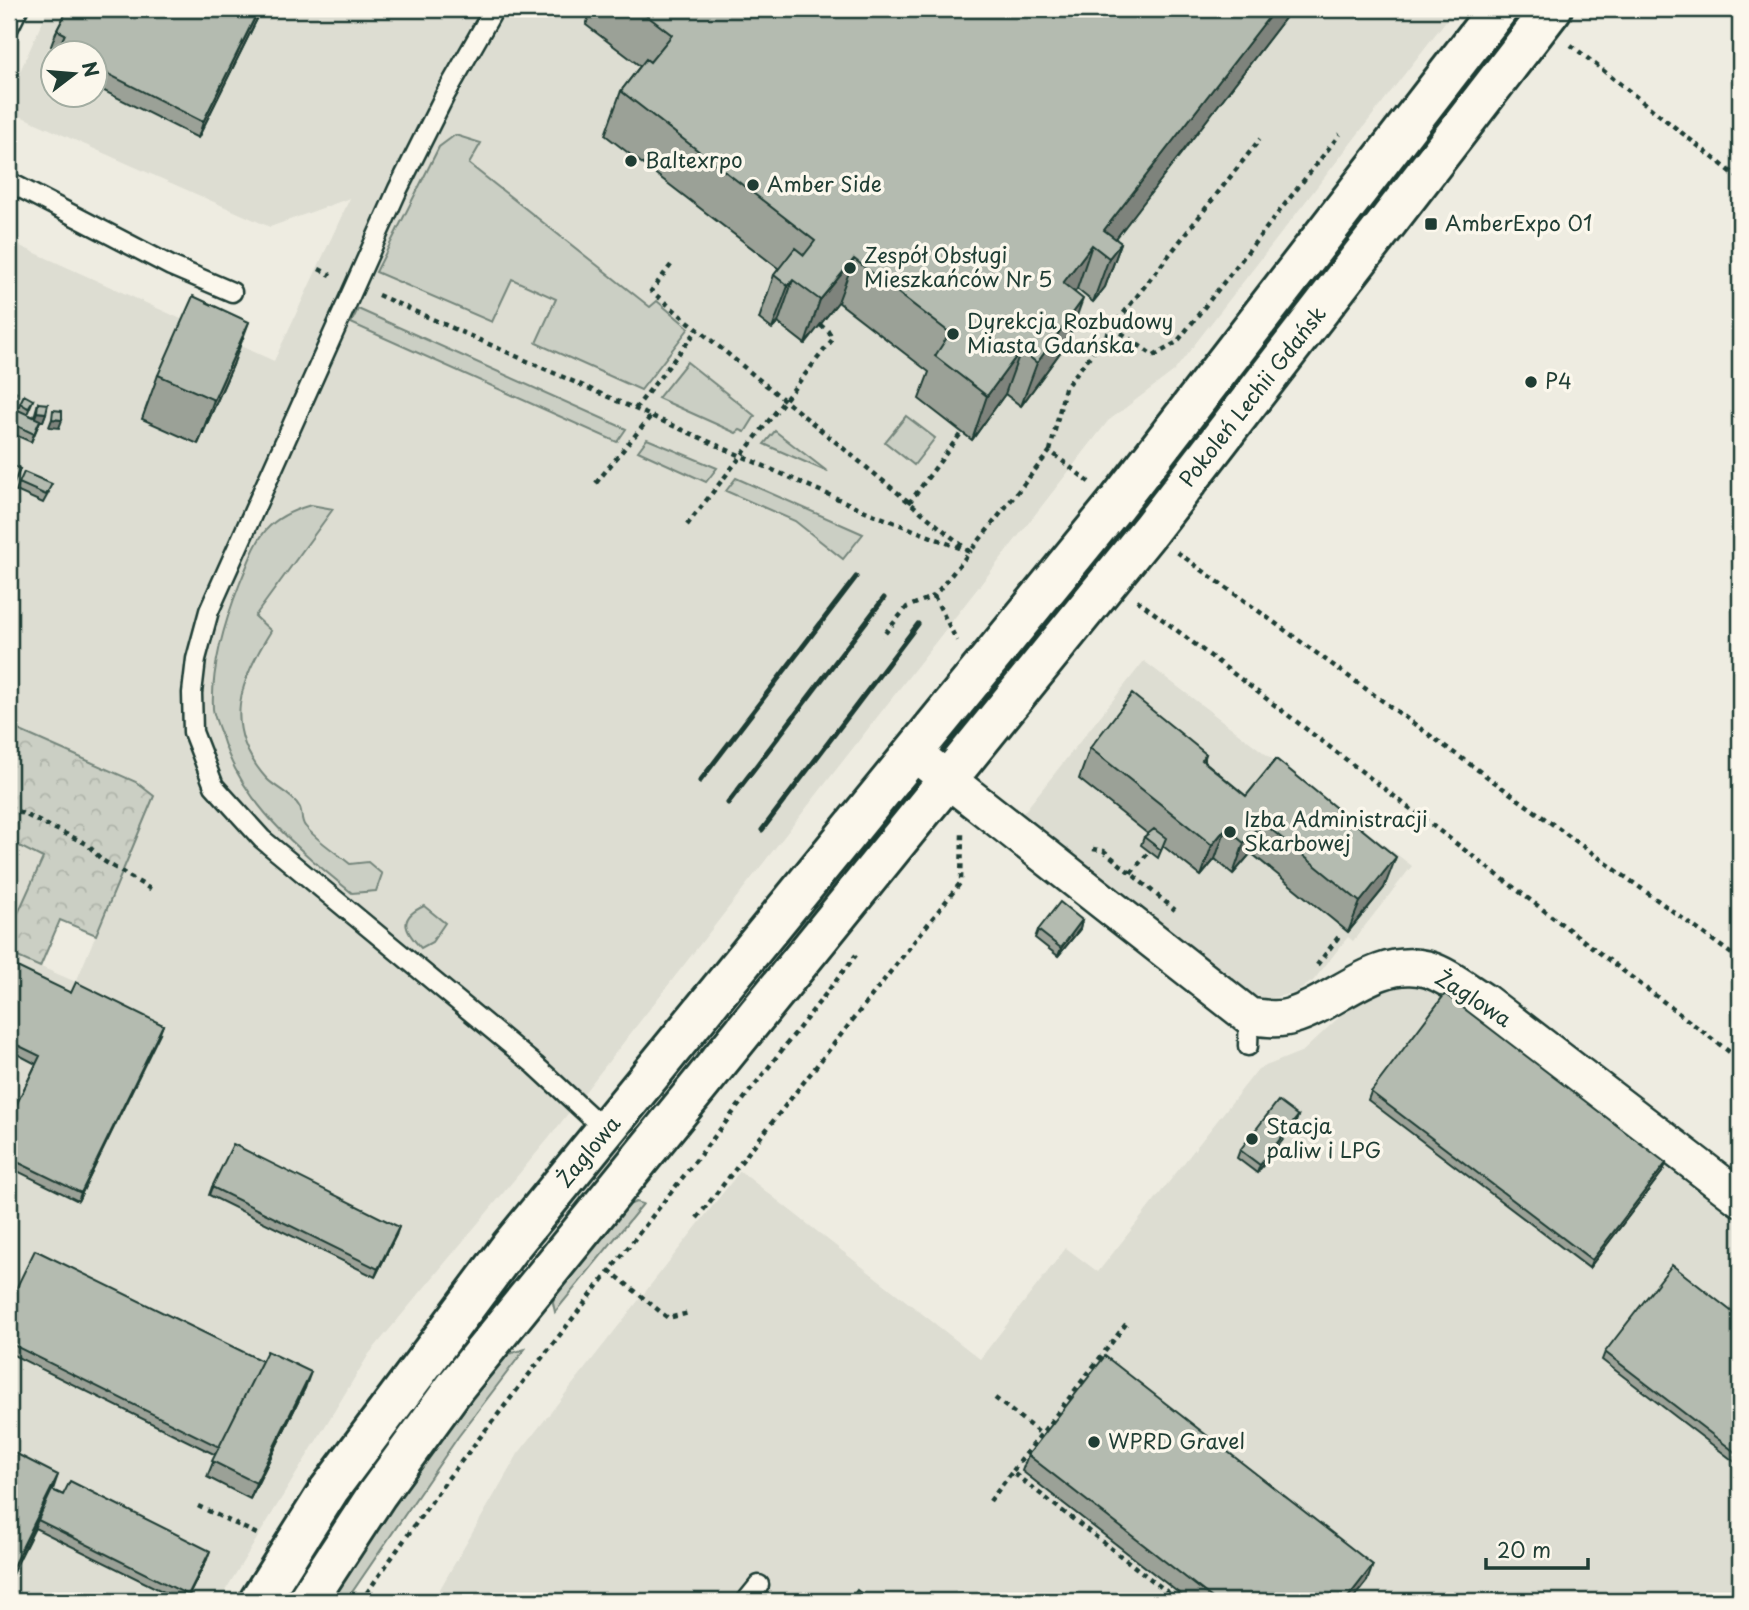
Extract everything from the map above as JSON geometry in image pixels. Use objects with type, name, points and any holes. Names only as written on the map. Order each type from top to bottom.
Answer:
[{"type":"street","name":"Pokoleń Lechii Gdańsk","points":[[914,754],[1116,504],[1498,9]]},
{"type":"street","name":"Pokoleń Lechii Gdańsk","points":[[962,791],[1150,530],[1323,306],[1558,24]]},
{"type":"street","points":[[1288,280],[1323,306]]},
{"type":"street","name":"Żaglowa","points":[[259,1601],[329,1490],[510,1247],[914,754],[1249,1031],[1272,1019],[1292,1016],[1361,979],[1405,969],[1426,969],[1483,1001],[1740,1198]]},
{"type":"street","name":"Żaglowa","points":[[307,1601],[349,1535],[489,1344],[636,1162],[962,791]]},
{"type":"street","points":[[606,1130],[636,1162]]},
{"type":"street","points":[[389,1406],[418,1439]]},
{"type":"lane","points":[[9,27],[18,9]]},
{"type":"lane","points":[[494,9],[445,94],[209,611],[196,659],[193,732],[214,786],[262,839],[535,1065],[606,1130]]},
{"type":"lane","points":[[9,182],[171,266],[232,292]]},
{"type":"lane","points":[[746,1601],[759,1584]]},
{"type":"path","points":[[1558,24],[1740,179]]},
{"type":"path","points":[[1113,327],[1154,356],[1177,342],[1340,134]]},
{"type":"path","points":[[882,637],[907,607],[934,596],[1051,451],[1065,388],[1260,139]]},
{"type":"path","points":[[671,265],[651,291],[970,552]]},
{"type":"path","points":[[356,286],[870,513],[970,552]]},
{"type":"path","points":[[687,524],[832,340],[829,332],[820,324]]},
{"type":"path","points":[[635,409],[698,329]]},
{"type":"path","points":[[596,483],[651,416]]},
{"type":"path","points":[[909,503],[962,432]]},
{"type":"path","points":[[1051,451],[1096,489]]},
{"type":"path","points":[[1175,551],[1740,960]]},
{"type":"path","points":[[934,596],[962,651]]},
{"type":"path","points":[[1136,599],[1740,1060]]},
{"type":"path","points":[[697,1218],[961,882],[962,791]]},
{"type":"path","points":[[9,807],[87,844],[102,860],[152,890]]},
{"type":"path","points":[[1104,851],[1185,918]]},
{"type":"path","points":[[1131,873],[1149,852]]},
{"type":"path","points":[[1313,969],[1340,935]]},
{"type":"path","points":[[361,1601],[446,1481],[861,949]]},
{"type":"path","points":[[609,1270],[668,1318],[689,1313]]},
{"type":"path","points":[[990,1501],[1126,1324]]},
{"type":"path","points":[[995,1398],[1041,1434]]},
{"type":"path","points":[[1012,1472],[1179,1601]]},
{"type":"path","points":[[198,1506],[268,1539]]},
{"type":"shaded area","points":[[48,9],[1455,9],[1174,371],[1108,421],[549,1138],[369,1354],[219,1601],[9,1601],[9,953],[76,982],[154,796],[136,782],[9,726],[9,241],[274,361],[350,198],[270,227],[9,111],[9,96]]},
{"type":"shaded area","points":[[1144,661],[1412,866],[1353,941],[1348,937],[1313,981],[1295,993],[1266,999],[1243,991],[1020,817]]},
{"type":"shaded area","points":[[9,841],[43,857],[9,933]]},
{"type":"shaded area","points":[[1432,982],[1740,1220],[1740,1601],[433,1601],[518,1454],[740,1171],[980,1359],[1066,1248],[1098,1272],[1258,1069],[1303,1051],[1352,1005],[1380,989]]},
{"type":"green space","points":[[455,135],[481,143],[469,164],[650,307],[657,301],[689,328],[641,390],[536,343],[556,299],[512,279],[492,322],[376,272],[439,147]]},
{"type":"green space","points":[[358,309],[626,429],[617,442],[351,323]]},
{"type":"green space","points":[[687,362],[755,416],[745,432],[740,430],[736,433],[658,398]]},
{"type":"green space","points":[[906,416],[935,438],[914,465],[885,442]]},
{"type":"green space","points":[[775,431],[828,472],[764,444]]},
{"type":"green space","points":[[647,439],[717,468],[706,482],[638,451]]},
{"type":"green space","points":[[736,478],[863,534],[843,559],[795,521],[726,491]]},
{"type":"green space","points":[[311,505],[333,509],[255,616],[271,631],[244,686],[240,704],[243,741],[266,778],[296,802],[303,824],[320,841],[350,864],[368,862],[382,874],[376,891],[352,893],[292,842],[274,823],[242,782],[230,759],[214,712],[214,677],[224,629],[257,543],[272,524]]},
{"type":"green space","points":[[9,726],[136,782],[154,796],[96,935],[60,920],[40,967],[9,953],[9,933],[43,858],[9,841]]},
{"type":"green space","points":[[424,906],[445,923],[432,942],[421,948],[406,925],[410,915]]},
{"type":"green space","points":[[636,1202],[643,1204],[555,1312],[553,1303],[556,1289],[621,1208]]},
{"type":"green space","points":[[525,1349],[458,1437],[346,1601],[328,1601],[446,1427],[502,1356]]},
{"type":"building","points":[[68,9],[259,9],[203,122],[108,74],[108,38],[63,38],[65,34],[57,30]]},
{"type":"building","points":[[638,9],[1275,9],[1104,230],[1121,243],[1109,258],[1092,245],[1063,283],[1083,299],[1037,363],[1021,350],[987,396],[935,356],[950,333],[854,259],[820,300],[793,280],[788,286],[774,275],[795,248],[804,255],[815,241],[621,91],[646,59],[650,62],[672,35]]},
{"type":"building","points":[[193,296],[249,322],[214,400],[158,375]]},
{"type":"building","points":[[9,388],[17,392],[12,401],[9,399]]},
{"type":"building","points":[[24,395],[33,400],[28,408],[20,403]]},
{"type":"building","points":[[38,403],[48,404],[46,413],[37,412]]},
{"type":"building","points":[[18,410],[40,420],[34,434],[11,423]]},
{"type":"building","points":[[53,410],[62,411],[62,420],[52,419]]},
{"type":"building","points":[[9,464],[20,469],[12,486],[9,484]]},
{"type":"building","points":[[24,472],[52,484],[46,495],[19,483]]},
{"type":"building","points":[[1132,694],[1206,754],[1202,760],[1246,796],[1276,759],[1396,857],[1360,902],[1262,822],[1244,843],[1226,828],[1212,845],[1090,748]]},
{"type":"building","points":[[1154,829],[1166,838],[1161,850],[1144,837]]},
{"type":"building","points":[[1060,902],[1082,920],[1061,948],[1038,930]]},
{"type":"building","points":[[13,965],[71,993],[76,982],[163,1025],[81,1193],[9,1158],[9,1120],[40,1056],[9,1041],[9,974]]},
{"type":"building","points":[[1445,994],[1666,1163],[1592,1260],[1371,1092]]},
{"type":"building","points":[[1278,1101],[1298,1116],[1260,1165],[1240,1150]]},
{"type":"building","points":[[233,1144],[399,1227],[378,1269],[212,1187]]},
{"type":"building","points":[[35,1250],[262,1361],[219,1447],[9,1343],[9,1303]]},
{"type":"building","points":[[1672,1265],[1740,1318],[1740,1456],[1605,1352]]},
{"type":"building","points":[[267,1351],[311,1372],[256,1483],[212,1461]]},
{"type":"building","points":[[1105,1356],[1373,1565],[1345,1601],[1216,1601],[1028,1455]]},
{"type":"building","points":[[9,1450],[58,1475],[9,1574]]},
{"type":"building","points":[[70,1481],[210,1551],[188,1595],[38,1520],[52,1490],[63,1495]]},
{"type":"building","points":[[857,1590],[871,1601],[849,1601]]},
{"type":"railway","points":[[700,781],[856,577]]},
{"type":"railway","points":[[728,803],[884,598]]},
{"type":"railway","points":[[762,830],[918,624]]},
{"type":"place","name":"Baltexrpo","points":[[631,161]]},
{"type":"place","name":"Amber Side","points":[[753,185]]},
{"type":"place","name":"AmberExpo 01","points":[[1431,224]]},
{"type":"place","name":"Zespół Obsługi Mieszkańców Nr 5","points":[[850,268]]},
{"type":"place","name":"Dyrekcja Rozbudowy Miasta Gdańska","points":[[953,334]]},
{"type":"place","name":"P4","points":[[1531,382]]},
{"type":"place","name":"Izba Administracji Skarbowej","points":[[1230,832]]},
{"type":"place","name":"Stacja paliw i LPG","points":[[1252,1139]]},
{"type":"place","name":"WPRD Gravel","points":[[1094,1442]]}]
